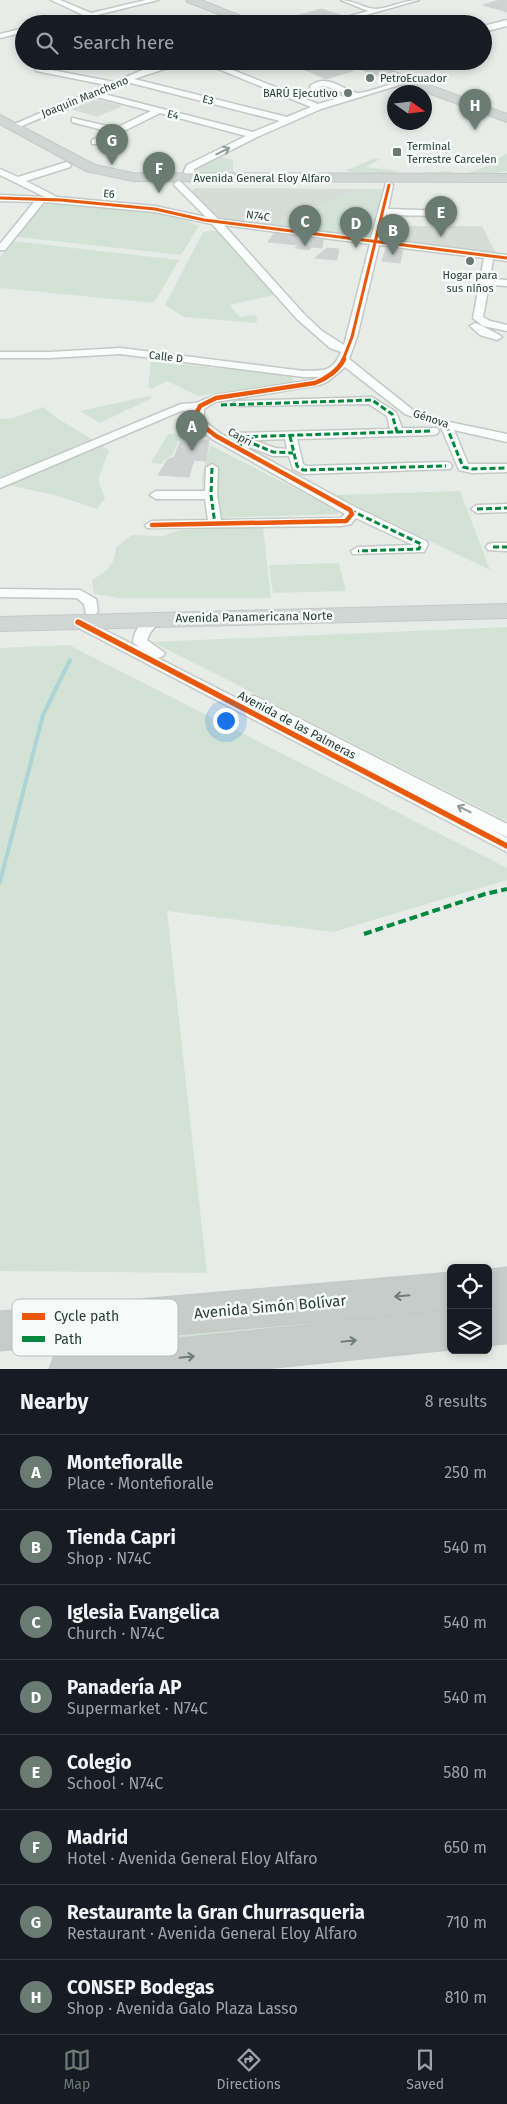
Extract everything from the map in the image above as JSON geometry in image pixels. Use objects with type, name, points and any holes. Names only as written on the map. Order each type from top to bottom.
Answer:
[{"type":"highway","points":[[492,1288],[507,1286]]},
{"type":"highway","name":"Avenida Simón Bolívar","points":[[178,1316],[447,1292]]},
{"type":"highway","points":[[492,1326],[507,1324]]},
{"type":"highway","points":[[69,1369],[447,1330]]},
{"type":"main road","points":[[191,0],[239,15]]},
{"type":"main road","points":[[211,0],[246,15]]},
{"type":"main road","points":[[492,26],[507,22]]},
{"type":"main road","points":[[384,70],[507,118]]},
{"type":"main road","points":[[412,80],[507,110]]},
{"type":"main road","name":"Avenida General Eloy Alfaro","points":[[0,119],[91,168],[133,177],[184,181],[507,185]]},
{"type":"main road","name":"Avenida General Eloy Alfaro","points":[[0,130],[66,165],[93,176],[144,184],[184,181],[507,178]]},
{"type":"main road","points":[[480,179],[507,172]]},
{"type":"main road","name":"Avenida Panamericana Norte","points":[[0,624],[85,616],[507,601]]},
{"type":"main road","name":"Avenida Panamericana Norte","points":[[0,613],[153,620],[507,611]]},
{"type":"street","points":[[54,0],[91,15],[155,0]]},
{"type":"street","points":[[344,0],[375,11]]},
{"type":"street","points":[[360,15],[416,0]]},
{"type":"street","points":[[0,36],[15,32]]},
{"type":"street","points":[[39,70],[114,85]]},
{"type":"street","name":"Joaquin Mancheno","points":[[14,126],[152,70]]},
{"type":"street","points":[[225,70],[318,108]]},
{"type":"street","name":"E3","points":[[127,80],[288,120]]},
{"type":"street","points":[[214,220],[184,181],[190,167],[254,135],[318,108],[412,80]]},
{"type":"street","points":[[344,100],[315,89],[314,86],[330,84],[358,96]]},
{"type":"street","name":"E4","points":[[93,94],[254,135]]},
{"type":"street","points":[[95,142],[158,111]]},
{"type":"street","points":[[75,120],[117,131]]},
{"type":"street","points":[[16,181],[66,165]]},
{"type":"street","points":[[0,172],[16,181],[61,200]]},
{"type":"street","points":[[0,484],[177,408],[185,406],[198,407],[203,402],[216,398],[324,380],[345,355],[352,336],[389,185]]},
{"type":"street","name":"E6","points":[[0,198],[40,201],[61,200],[155,209],[194,218],[214,220]]},
{"type":"street","points":[[2,248],[40,201]]},
{"type":"street","points":[[382,212],[446,214]]},
{"type":"street","name":"N74C","points":[[214,220],[375,240],[489,258],[507,258]]},
{"type":"street","name":"Génova","points":[[214,220],[298,313],[400,406],[421,417],[446,425],[507,438]]},
{"type":"street","points":[[0,236],[11,237]]},
{"type":"street","points":[[497,337],[478,330],[474,324],[479,319],[489,258],[502,264],[506,270]]},
{"type":"street","points":[[484,282],[507,283]]},
{"type":"street","points":[[479,319],[487,324],[507,328]]},
{"type":"street","name":"Calle D","points":[[0,355],[50,355],[120,351],[304,374],[331,373]]},
{"type":"street","points":[[221,405],[372,400],[392,414],[397,432]]},
{"type":"street","name":"Capri","points":[[198,407],[196,412],[198,422],[216,436],[236,441],[350,510],[421,544],[419,549],[358,551]]},
{"type":"street","points":[[446,425],[463,467],[472,470],[507,468]]},
{"type":"street","points":[[236,441],[290,436],[433,431]]},
{"type":"street","points":[[290,436],[298,468],[306,470],[446,466]]},
{"type":"street","points":[[236,441],[254,444],[273,452],[293,453]]},
{"type":"street","points":[[488,456],[492,469]]},
{"type":"street","points":[[212,468],[211,495],[215,524]]},
{"type":"street","points":[[156,495],[211,495]]},
{"type":"street","points":[[477,509],[507,508]]},
{"type":"street","points":[[152,525],[341,522],[350,518],[352,514],[350,510]]},
{"type":"street","points":[[0,593],[80,594],[91,602],[85,616]]},
{"type":"street","name":"Avenida de las Palmeras","points":[[85,616],[507,846]]},
{"type":"street","name":"Avenida de las Palmeras","points":[[153,620],[140,636],[140,642],[144,646],[507,831]]},
{"type":"shaded area","points":[[92,98],[123,106],[97,117],[67,108]]},
{"type":"shaded area","points":[[196,188],[363,189],[269,225],[217,219],[191,191]]},
{"type":"shaded area","points":[[384,226],[482,226],[497,255],[381,239]]},
{"type":"green space","points":[[507,153],[507,171],[470,175],[407,174],[447,171],[455,173],[471,172],[479,170]]},
{"type":"green space","points":[[221,157],[233,160],[233,174],[202,174],[196,171],[196,168]]},
{"type":"green space","points":[[375,158],[380,159],[366,167],[398,171],[392,176],[345,171]]},
{"type":"green space","points":[[363,189],[382,189],[371,236],[366,238],[269,225]]},
{"type":"green space","points":[[43,204],[101,206],[145,211],[184,220],[199,226],[181,255],[17,237]]},
{"type":"green space","points":[[218,231],[274,295],[229,305],[240,317],[254,315],[258,318],[256,323],[184,317],[165,305],[203,232]]},
{"type":"green space","points":[[13,241],[179,260],[154,303],[0,288],[0,257]]},
{"type":"green space","points":[[151,361],[292,376],[294,382],[198,396],[167,381],[151,389],[148,387]]},
{"type":"green space","points":[[149,396],[152,398],[100,423],[80,411]]},
{"type":"green space","points":[[43,407],[54,416],[109,450],[98,480],[105,498],[97,509],[58,496],[0,483],[0,419],[13,418]]},
{"type":"green space","points":[[168,434],[187,435],[184,442],[178,441],[172,456],[165,459],[162,464],[151,463]]},
{"type":"green space","points":[[210,445],[339,511],[338,514],[210,518],[203,495],[202,476]]},
{"type":"green space","points":[[460,491],[490,570],[334,495]]},
{"type":"green space","points":[[263,527],[271,598],[119,598],[94,594],[92,580],[112,564],[116,547],[132,535],[163,536],[180,530]]},
{"type":"green space","points":[[339,563],[346,591],[273,593],[269,565]]},
{"type":"green space","points":[[507,627],[507,821],[152,642]]},
{"type":"green space","points":[[69,645],[507,868],[507,880],[333,932],[167,911],[207,1273],[0,1271],[0,648]]},
{"type":"green space","points":[[447,1300],[447,1312],[275,1334],[178,1339],[178,1334],[345,1319]]},
{"type":"building","points":[[507,0],[507,12],[483,5]]},
{"type":"building","points":[[322,9],[340,15],[299,15]]},
{"type":"building","points":[[305,70],[353,71],[326,79]]},
{"type":"building","points":[[274,233],[323,240],[322,248],[312,247],[309,250],[295,248],[298,245],[268,242]]},
{"type":"building","points":[[327,248],[339,249],[337,260],[315,258]]},
{"type":"building","points":[[386,248],[403,250],[400,263],[382,261]]},
{"type":"building","points":[[188,436],[200,442],[209,439],[206,461],[194,460],[189,477],[158,475],[167,460],[174,457],[180,442],[185,442]]},
{"type":"waterway","points":[[0,882],[43,715],[70,660]]},
{"type":"marked path","points":[[221,405],[372,400],[392,414],[397,432],[236,437]]},
{"type":"marked path","points":[[446,425],[463,467],[472,469],[507,468]]},
{"type":"marked path","points":[[397,432],[433,431]]},
{"type":"marked path","points":[[290,436],[297,466],[303,470],[446,466]]},
{"type":"marked path","points":[[236,446],[254,444],[273,452],[293,453]]},
{"type":"marked path","points":[[212,468],[211,495],[215,524]]},
{"type":"marked path","points":[[477,509],[507,508]]},
{"type":"marked path","points":[[350,510],[421,544],[419,549],[358,551]]},
{"type":"marked path","points":[[493,547],[507,547]]},
{"type":"marked path","points":[[364,934],[485,894],[507,889]]},
{"type":"cycle path","points":[[152,525],[341,522],[346,521],[352,514],[350,510],[216,436],[198,422],[197,412],[203,403],[216,398],[315,383],[323,380],[341,365],[352,337],[389,185]]},
{"type":"cycle path","points":[[0,198],[61,200],[155,209],[204,220],[507,258]]},
{"type":"cycle path","points":[[78,622],[507,846]]},
{"type":"place","name":"PetroEcuador","points":[[370,78]]},
{"type":"place","name":"BARÚ Ejecutivo","points":[[348,93]]},
{"type":"place","name":"CONSEP Bodegas","points":[[475,130]]},
{"type":"place","name":"Terminal Terrestre Carcelen","points":[[397,152]]},
{"type":"place","name":"Restaurante la Gran Churrasqueria","points":[[112,165]]},
{"type":"place","name":"Madrid","points":[[159,193]]},
{"type":"place","name":"Colegio","points":[[441,237]]},
{"type":"place","name":"Iglesia Evangelica","points":[[305,246]]},
{"type":"place","name":"Panadería AP","points":[[356,248]]},
{"type":"place","name":"Tienda Capri","points":[[393,255]]},
{"type":"place","name":"Hogar para sus niños","points":[[470,261]]},
{"type":"place","name":"Montefioralle","points":[[192,451]]}]
